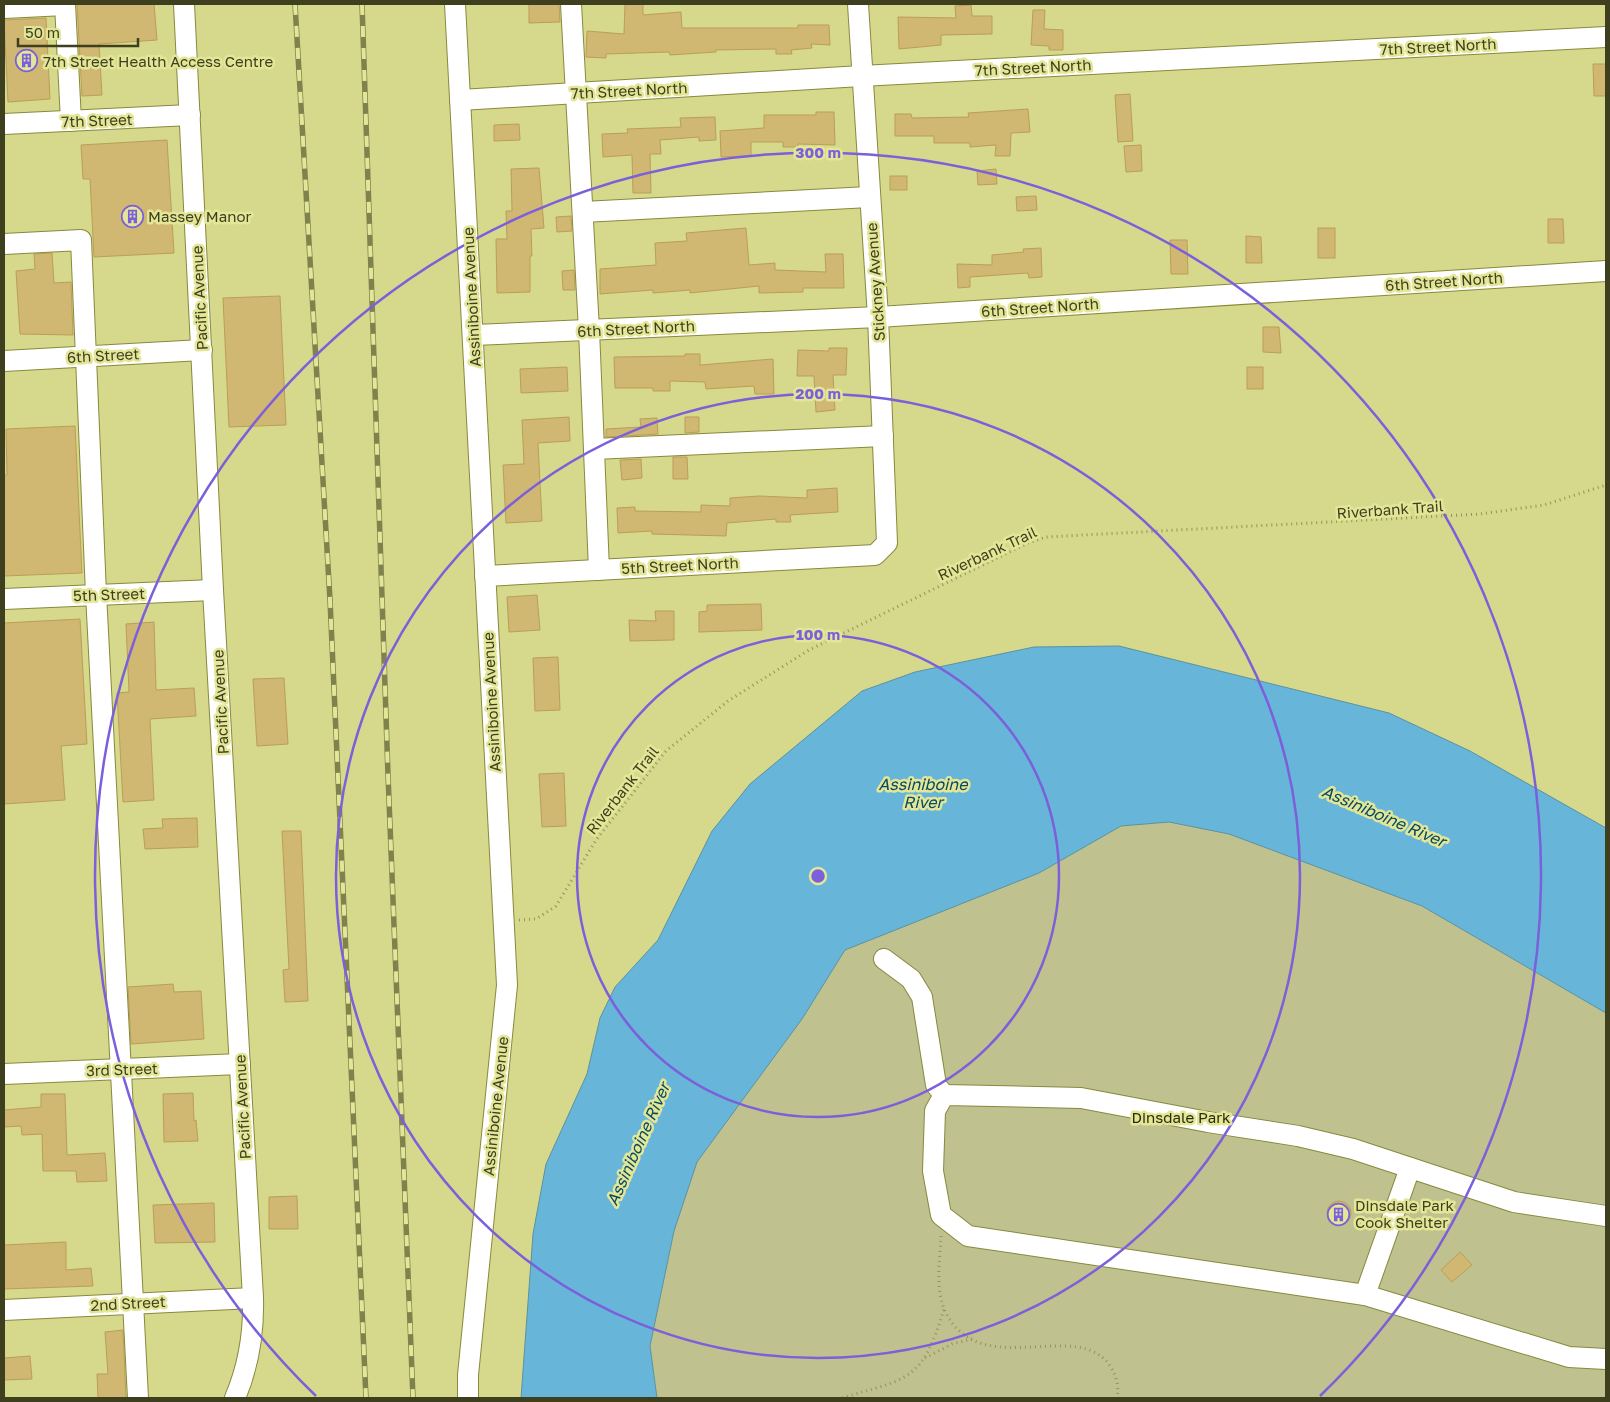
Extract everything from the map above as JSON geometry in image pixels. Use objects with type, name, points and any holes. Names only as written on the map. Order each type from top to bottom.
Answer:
[{"type":"street","points":[[4,8],[64,4],[71,121]]},
{"type":"street","name":"Pacific Avenue","points":[[184,4],[213,590],[253,1298],[253,1324],[249,1359],[235,1398]]},
{"type":"street","name":"Assiniboine Avenue","points":[[455,4],[507,985],[469,1365],[468,1398]]},
{"type":"street","points":[[571,4],[589,330],[599,570]]},
{"type":"street","name":"Stickney Avenue","points":[[858,4],[861,76],[878,317],[888,543],[875,554]]},
{"type":"street","name":"7th Street North","points":[[460,100],[861,76],[1606,37]]},
{"type":"street","name":"7th Street","points":[[4,124],[190,116]]},
{"type":"street","points":[[583,212],[869,197]]},
{"type":"street","points":[[4,244],[81,240],[96,594],[138,1398]]},
{"type":"street","name":"6th Street North","points":[[474,335],[878,317],[1606,271]]},
{"type":"street","name":"6th Street","points":[[4,361],[202,350]]},
{"type":"street","points":[[594,449],[883,436]]},
{"type":"street","name":"5th Street North","points":[[485,576],[875,554]]},
{"type":"street","name":"5th Street","points":[[4,599],[213,590]]},
{"type":"street","points":[[884,959],[911,979],[922,997],[936,1085],[944,1095]]},
{"type":"street","name":"3rd Street","points":[[4,1074],[240,1064]]},
{"type":"street","points":[[944,1095],[1081,1098],[1208,1122],[1298,1136],[1353,1149],[1514,1202],[1606,1216]]},
{"type":"street","points":[[944,1095],[935,1111],[933,1170],[941,1215],[968,1236],[1365,1295],[1569,1357],[1606,1359]]},
{"type":"street","points":[[1365,1295],[1410,1168]]},
{"type":"street","name":"2nd Street","points":[[4,1310],[253,1298]]},
{"type":"path","name":"Riverbank Trail","points":[[503,922],[536,919],[556,906],[596,840],[666,751],[728,701],[809,650],[1028,542],[1046,537],[1480,514],[1544,505],[1606,485]]},
{"type":"path","points":[[941,1215],[940,1293],[944,1309],[951,1322],[962,1334],[972,1339],[1008,1348],[1082,1346],[1096,1351],[1108,1362],[1116,1376],[1117,1398]]},
{"type":"path","points":[[842,1398],[886,1386],[903,1379],[919,1367],[938,1330],[944,1309]]},
{"type":"path","points":[[924,1358],[952,1344],[972,1339]]},
{"type":"green space","name":"Dinsdale Park","points":[[1169,822],[1229,834],[1422,906],[1606,1013],[1606,1398],[657,1398],[650,1346],[674,1231],[697,1162],[802,1019],[845,950],[1039,873],[1121,826]]},
{"type":"water","name":"Assiniboine River","points":[[1119,646],[1389,713],[1470,751],[1606,828],[1606,1013],[1422,906],[1229,834],[1169,822],[1121,826],[1039,873],[845,950],[802,1019],[697,1162],[674,1231],[650,1346],[657,1398],[521,1398],[533,1234],[546,1164],[587,1074],[600,1018],[615,987],[658,940],[712,831],[750,784],[862,691],[915,672],[1034,647]]},
{"type":"building","points":[[77,4],[154,4],[157,40],[99,44],[102,95],[82,96]]},
{"type":"building","points":[[529,4],[559,4],[560,22],[529,23]]},
{"type":"building","points":[[625,4],[643,4],[643,15],[681,12],[682,28],[798,28],[798,25],[829,25],[830,45],[811,44],[812,48],[791,50],[792,54],[776,54],[776,49],[716,50],[716,52],[670,55],[669,52],[606,54],[606,58],[586,57],[587,31],[624,34]]},
{"type":"building","points":[[971,5],[972,16],[992,16],[992,34],[941,35],[941,45],[899,49],[898,17],[956,18],[955,6]]},
{"type":"building","points":[[1033,10],[1045,10],[1044,29],[1063,30],[1063,50],[1049,50],[1049,46],[1031,45]]},
{"type":"building","name":"7th Street Health Access Centre","points":[[46,18],[50,99],[8,102],[4,20]]},
{"type":"building","points":[[1593,64],[1606,64],[1606,96],[1594,96]]},
{"type":"building","points":[[1130,94],[1133,141],[1118,142],[1115,95]]},
{"type":"building","points":[[1028,109],[1030,132],[1011,133],[1010,156],[995,156],[996,145],[970,147],[970,143],[934,143],[934,136],[895,136],[895,114],[911,114],[912,118],[969,117],[968,113]]},
{"type":"building","points":[[816,112],[834,112],[835,145],[798,144],[798,147],[783,147],[783,142],[751,142],[751,156],[721,157],[720,131],[764,128],[764,115],[816,115]]},
{"type":"building","points":[[715,117],[716,140],[699,141],[699,137],[660,140],[661,154],[650,154],[651,193],[633,193],[632,155],[603,157],[602,134],[628,133],[627,129],[681,127],[680,118]]},
{"type":"building","points":[[519,124],[520,140],[494,141],[494,125]]},
{"type":"building","name":"Massey Manor","points":[[167,140],[174,253],[94,257],[90,179],[83,179],[81,145]]},
{"type":"building","points":[[1141,145],[1142,171],[1126,172],[1124,146]]},
{"type":"building","points":[[539,168],[544,228],[531,229],[530,292],[497,293],[496,239],[507,239],[506,211],[512,211],[511,169]]},
{"type":"building","points":[[996,169],[997,184],[978,185],[977,171]]},
{"type":"building","points":[[890,176],[907,176],[907,190],[890,190]]},
{"type":"building","points":[[1036,196],[1037,210],[1017,211],[1016,197]]},
{"type":"building","points":[[571,216],[572,231],[557,232],[556,217]]},
{"type":"building","points":[[1548,219],[1563,219],[1564,243],[1548,243]]},
{"type":"building","points":[[746,228],[749,265],[775,263],[775,270],[826,272],[825,254],[843,254],[844,288],[803,288],[803,292],[759,293],[759,286],[690,293],[690,290],[653,293],[653,290],[600,294],[600,269],[656,265],[655,243],[687,241],[686,233]]},
{"type":"building","points":[[1318,228],[1335,228],[1335,258],[1318,258]]},
{"type":"building","points":[[1246,236],[1261,237],[1262,263],[1246,263]]},
{"type":"building","points":[[1170,240],[1187,240],[1188,274],[1171,274]]},
{"type":"building","points":[[1041,248],[1042,277],[1029,278],[1028,273],[970,277],[970,287],[958,288],[957,264],[992,265],[992,255],[1024,252],[1023,249]]},
{"type":"building","points":[[52,253],[54,283],[71,282],[73,335],[20,334],[16,271],[35,269],[34,254]]},
{"type":"building","points":[[574,270],[575,290],[563,290],[562,271]]},
{"type":"building","points":[[280,296],[286,425],[229,427],[223,298]]},
{"type":"building","points":[[1263,327],[1279,327],[1281,353],[1263,352]]},
{"type":"building","points":[[829,348],[847,348],[846,375],[833,375],[835,410],[816,412],[814,376],[797,376],[798,350],[829,351]]},
{"type":"building","points":[[685,354],[700,354],[700,365],[773,359],[774,394],[755,394],[754,386],[706,389],[705,382],[670,381],[670,391],[653,391],[653,388],[615,388],[614,357],[685,356]]},
{"type":"building","points":[[567,367],[568,391],[521,393],[520,369]]},
{"type":"building","points":[[1247,367],[1263,367],[1263,389],[1247,389]]},
{"type":"building","points":[[569,417],[570,441],[538,443],[542,521],[506,523],[503,465],[524,464],[522,420]]},
{"type":"building","points":[[685,417],[699,417],[699,432],[685,433]]},
{"type":"building","points":[[657,418],[658,434],[606,437],[606,429],[641,427],[640,419]]},
{"type":"building","points":[[75,426],[82,573],[4,576],[4,475],[7,475],[6,429]]},
{"type":"building","points":[[673,457],[687,457],[688,479],[673,479]]},
{"type":"building","points":[[641,459],[642,478],[622,480],[620,460]]},
{"type":"building","points":[[837,488],[838,512],[790,515],[791,522],[776,522],[776,519],[727,523],[726,536],[652,534],[652,531],[618,533],[617,508],[635,507],[635,511],[701,512],[701,505],[730,506],[730,498],[759,496],[807,498],[807,490]]},
{"type":"building","points":[[537,595],[540,630],[509,632],[507,597]]},
{"type":"building","points":[[761,604],[762,630],[699,632],[699,612],[707,611],[707,605]]},
{"type":"building","points":[[655,611],[674,611],[674,640],[630,641],[629,620],[656,621]]},
{"type":"building","points":[[80,619],[87,744],[61,746],[65,800],[4,804],[4,623]]},
{"type":"building","points":[[154,622],[156,690],[194,688],[196,716],[150,719],[154,800],[123,802],[117,693],[129,692],[126,624]]},
{"type":"building","points":[[558,657],[560,710],[535,711],[533,658]]},
{"type":"building","points":[[284,678],[288,744],[257,746],[253,679]]},
{"type":"building","points":[[564,773],[566,826],[542,827],[539,774]]},
{"type":"building","points":[[197,818],[198,847],[145,849],[143,829],[163,828],[162,819]]},
{"type":"building","points":[[282,831],[301,831],[308,1001],[285,1002],[283,970],[289,969]]},
{"type":"building","points":[[173,984],[174,992],[201,991],[204,1039],[131,1044],[128,987]]},
{"type":"building","points":[[193,1093],[194,1121],[196,1120],[198,1141],[164,1142],[163,1094]]},
{"type":"building","points":[[41,1094],[65,1094],[67,1155],[105,1153],[107,1181],[77,1182],[76,1171],[43,1171],[42,1134],[22,1135],[21,1126],[4,1127],[4,1110],[41,1107]]},
{"type":"building","points":[[297,1196],[298,1229],[269,1229],[269,1197]]},
{"type":"building","name":"Dinsdale Park Cook Shelter","points":[[1339,1201],[1348,1204],[1351,1213],[1348,1222],[1339,1225],[1330,1222],[1327,1213],[1330,1204]]},
{"type":"building","points":[[214,1203],[215,1242],[155,1243],[153,1205]]},
{"type":"building","points":[[66,1242],[66,1270],[91,1268],[93,1286],[4,1289],[4,1245]]},
{"type":"building","points":[[1460,1252],[1472,1265],[1452,1282],[1441,1270]]},
{"type":"building","points":[[123,1330],[126,1398],[98,1398],[97,1374],[108,1374],[105,1332]]},
{"type":"building","points":[[30,1356],[32,1379],[4,1380],[4,1358]]},
{"type":"railway","points":[[295,4],[330,600],[366,1398]]},
{"type":"railway","points":[[362,4],[388,775],[413,1398]]},
{"type":"place","name":"7th Street Health Access Centre","points":[[27,61]]},
{"type":"place","name":"Massey Manor","points":[[132,216]]},
{"type":"place","name":"Dinsdale Park Cook Shelter","points":[[1339,1214]]}]
